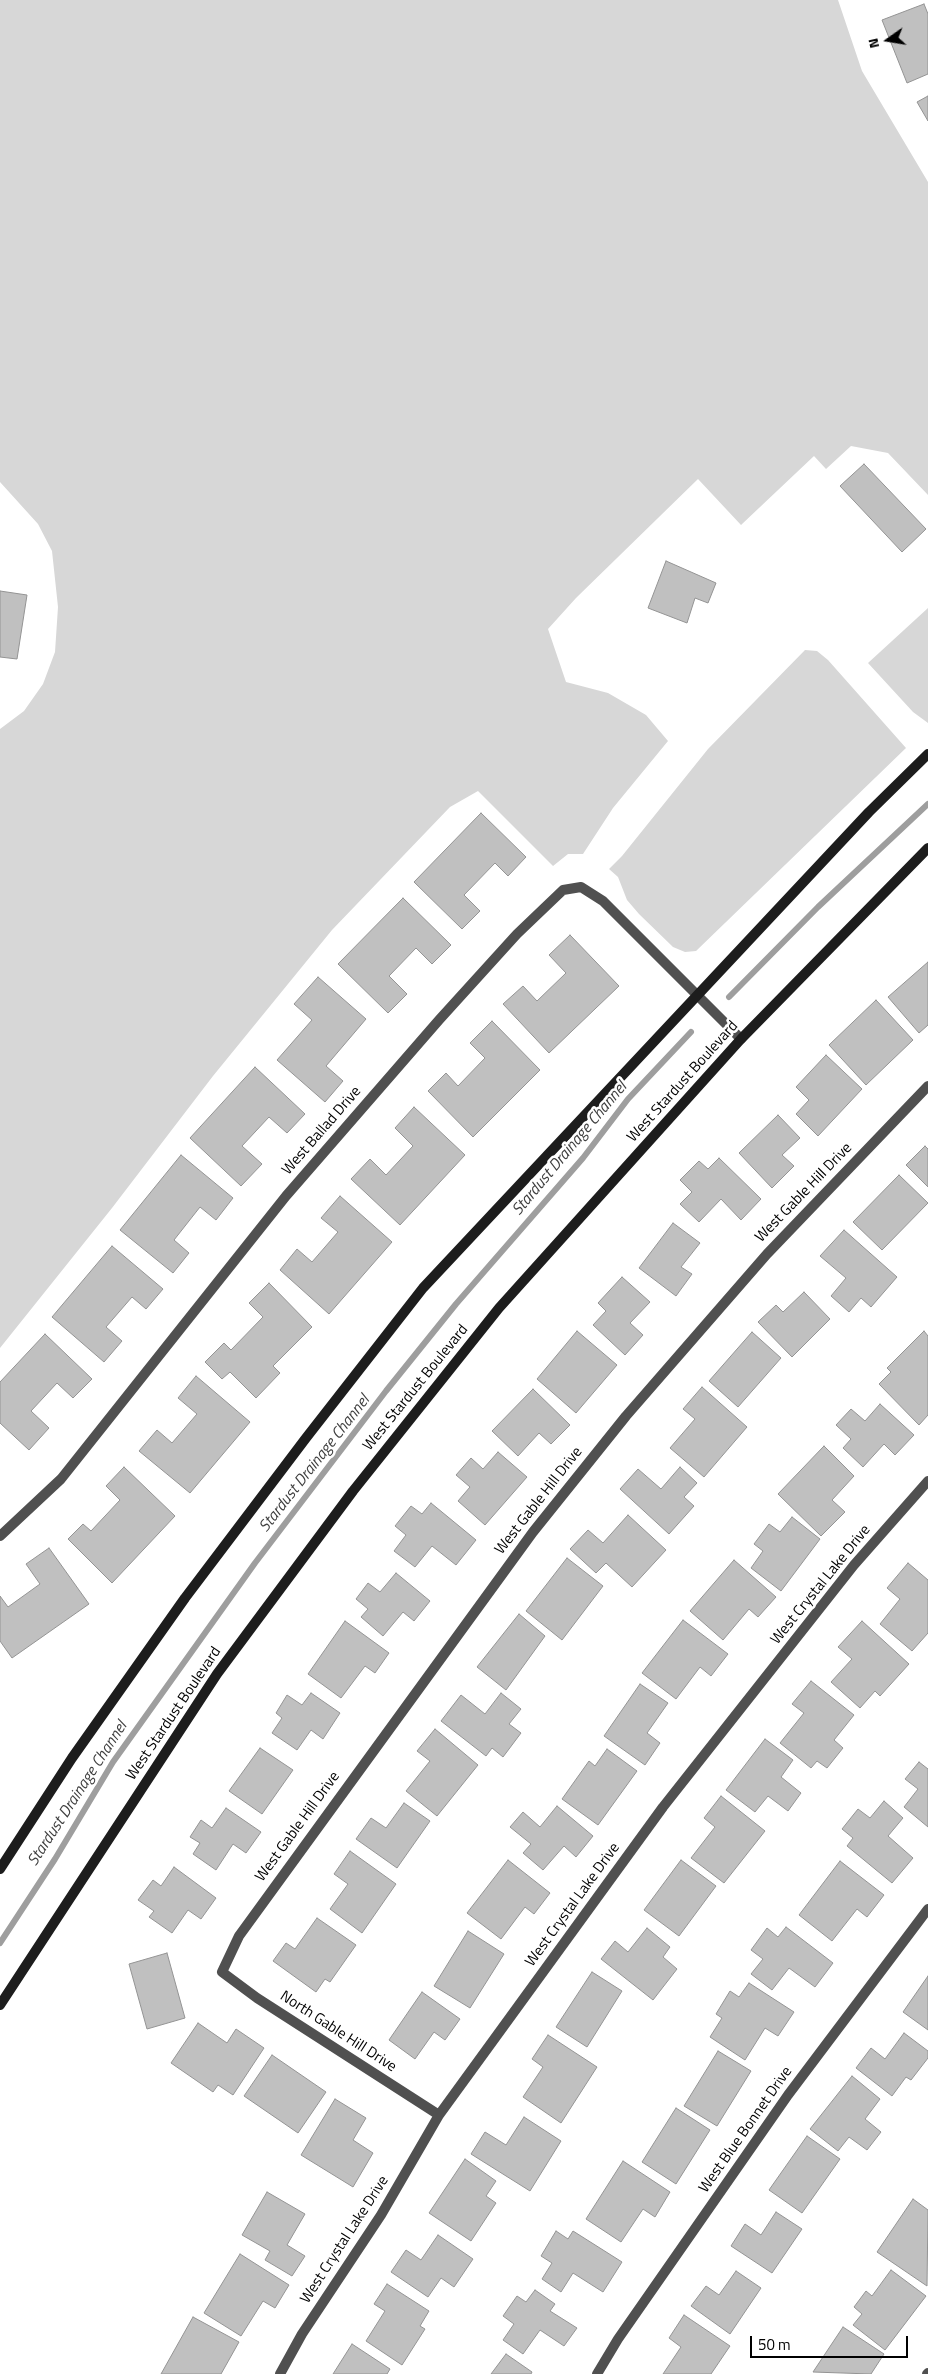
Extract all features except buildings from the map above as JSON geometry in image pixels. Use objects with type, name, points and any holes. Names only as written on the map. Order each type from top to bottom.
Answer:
[{"type":"street","points":[[0,1870],[72,1758],[185,1598],[423,1288],[869,812],[928,754]]},
{"type":"street","name":"West Stardust Boulevard","points":[[0,2004],[217,1674],[353,1490],[498,1308],[741,1039],[928,848]]},
{"type":"street","name":"West Ballad Drive","points":[[0,1536],[61,1479],[286,1196],[516,934],[563,890],[581,887],[603,901],[741,1039]]},
{"type":"street","name":"West Gable Hill Drive","points":[[222,1972],[239,1936],[533,1532],[626,1416],[767,1254],[928,1086]]},
{"type":"street","name":"West Crystal Lake Drive","points":[[280,2374],[302,2334],[381,2215],[439,2115],[663,1807],[854,1565],[928,1481]]},
{"type":"street","name":"West Blue Bonnet Drive","points":[[596,2374],[788,2095],[928,1910]]},
{"type":"street","name":"North Gable Hill Drive","points":[[222,1972],[257,1998],[439,2115]]},
{"type":"shaded area","points":[[0,0],[838,0],[862,71],[928,182],[928,495],[888,453],[851,446],[826,469],[814,456],[741,525],[698,479],[576,598],[548,629],[566,682],[608,693],[646,715],[668,741],[613,808],[583,854],[568,854],[553,866],[478,791],[450,807],[332,930],[213,1076],[112,1208],[0,1348],[0,729],[24,711],[43,684],[55,652],[58,607],[52,551],[38,524],[0,482]]},
{"type":"shaded area","points":[[928,608],[928,723],[913,712],[868,663]]},
{"type":"shaded area","points":[[805,650],[817,651],[828,660],[906,748],[696,951],[685,952],[673,947],[627,900],[618,877],[609,869],[622,856],[708,749]]},
{"type":"waterway","name":"Stardust Drainage Channel","points":[[729,997],[818,907],[928,804]]},
{"type":"waterway","name":"Stardust Drainage Channel","points":[[0,1943],[55,1859],[113,1762],[255,1563],[386,1391],[456,1304],[583,1158],[628,1099],[691,1032]]}]
